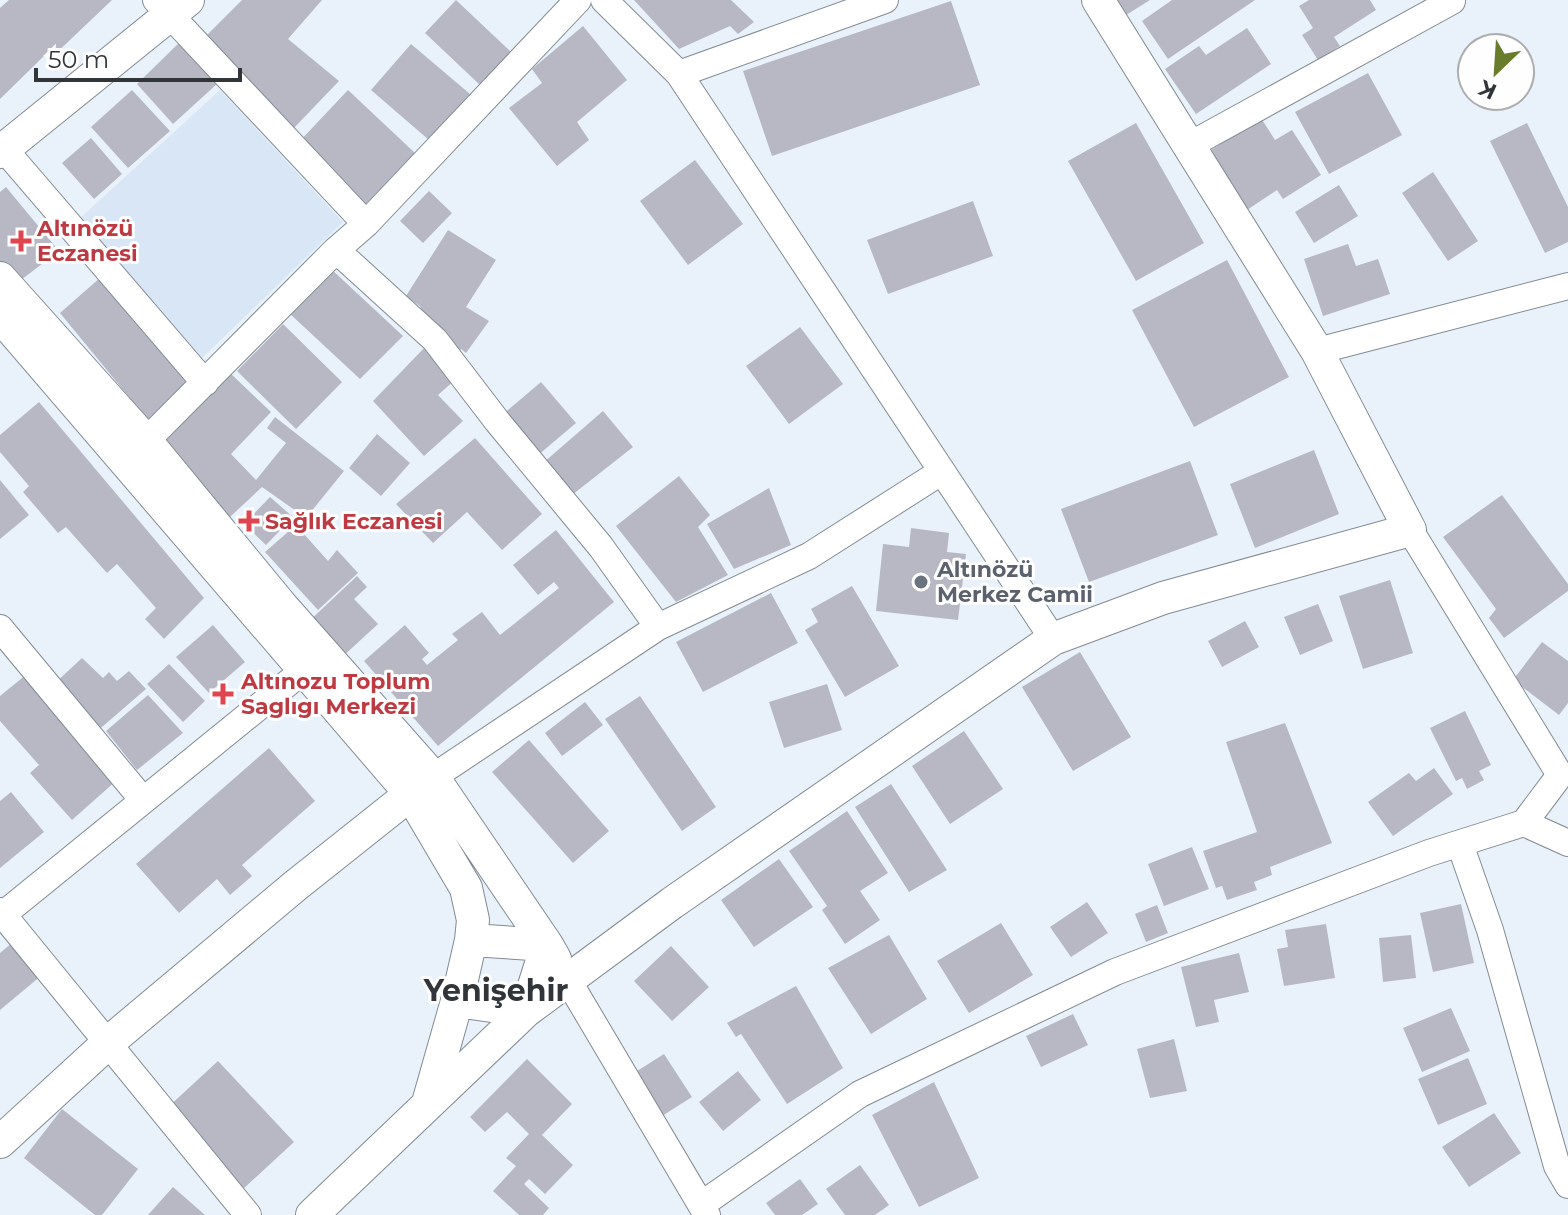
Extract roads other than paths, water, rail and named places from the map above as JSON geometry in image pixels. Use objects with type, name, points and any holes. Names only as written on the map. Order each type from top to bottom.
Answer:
[{"type":"street","points":[[146,441],[336,250],[366,224],[578,0]]},
{"type":"street","points":[[604,0],[679,74],[1053,639]]},
{"type":"street","points":[[679,74],[885,0]]},
{"type":"street","points":[[0,278],[146,441],[281,605],[547,945],[704,1210],[860,1094],[1115,972],[1524,823],[1560,775],[1410,530],[1317,351],[1098,0]]},
{"type":"street","points":[[1190,145],[1452,1]]},
{"type":"street","points":[[205,383],[2,150],[172,5],[366,224]]},
{"type":"street","points":[[336,250],[435,340],[601,547],[658,627]]},
{"type":"street","points":[[1317,351],[1568,286]]},
{"type":"street","points":[[0,316],[304,670],[422,785],[466,888],[473,920],[457,1001],[428,1104]]},
{"type":"street","points":[[0,1142],[109,1042],[422,785],[658,627],[809,556],[941,472]]},
{"type":"street","points":[[312,1215],[526,1011],[672,903],[1053,639],[1163,598],[1410,530]]},
{"type":"street","points":[[0,628],[143,800]]},
{"type":"street","points":[[248,1215],[1,914],[304,670]]},
{"type":"street","points":[[1524,823],[1568,843]]},
{"type":"street","points":[[1460,844],[1490,930],[1557,1166],[1568,1185]]},
{"type":"street","points":[[471,940],[547,945]]},
{"type":"street","points":[[526,1011],[547,945]]},
{"type":"street","points":[[457,1001],[526,1011]]},
{"type":"place","name":"Altınözü Eczanesi","points":[[21,241]]},
{"type":"place","name":"Sağlık Eczanesi","points":[[249,521]]},
{"type":"place","name":"Altınözü Merkez Camii","points":[[921,582]]},
{"type":"place","name":"Altınozu Toplum Saglıgı Merkezi","points":[[223,694]]},
{"type":"district","name":"Yenişehir","points":[[496,990]]}]
